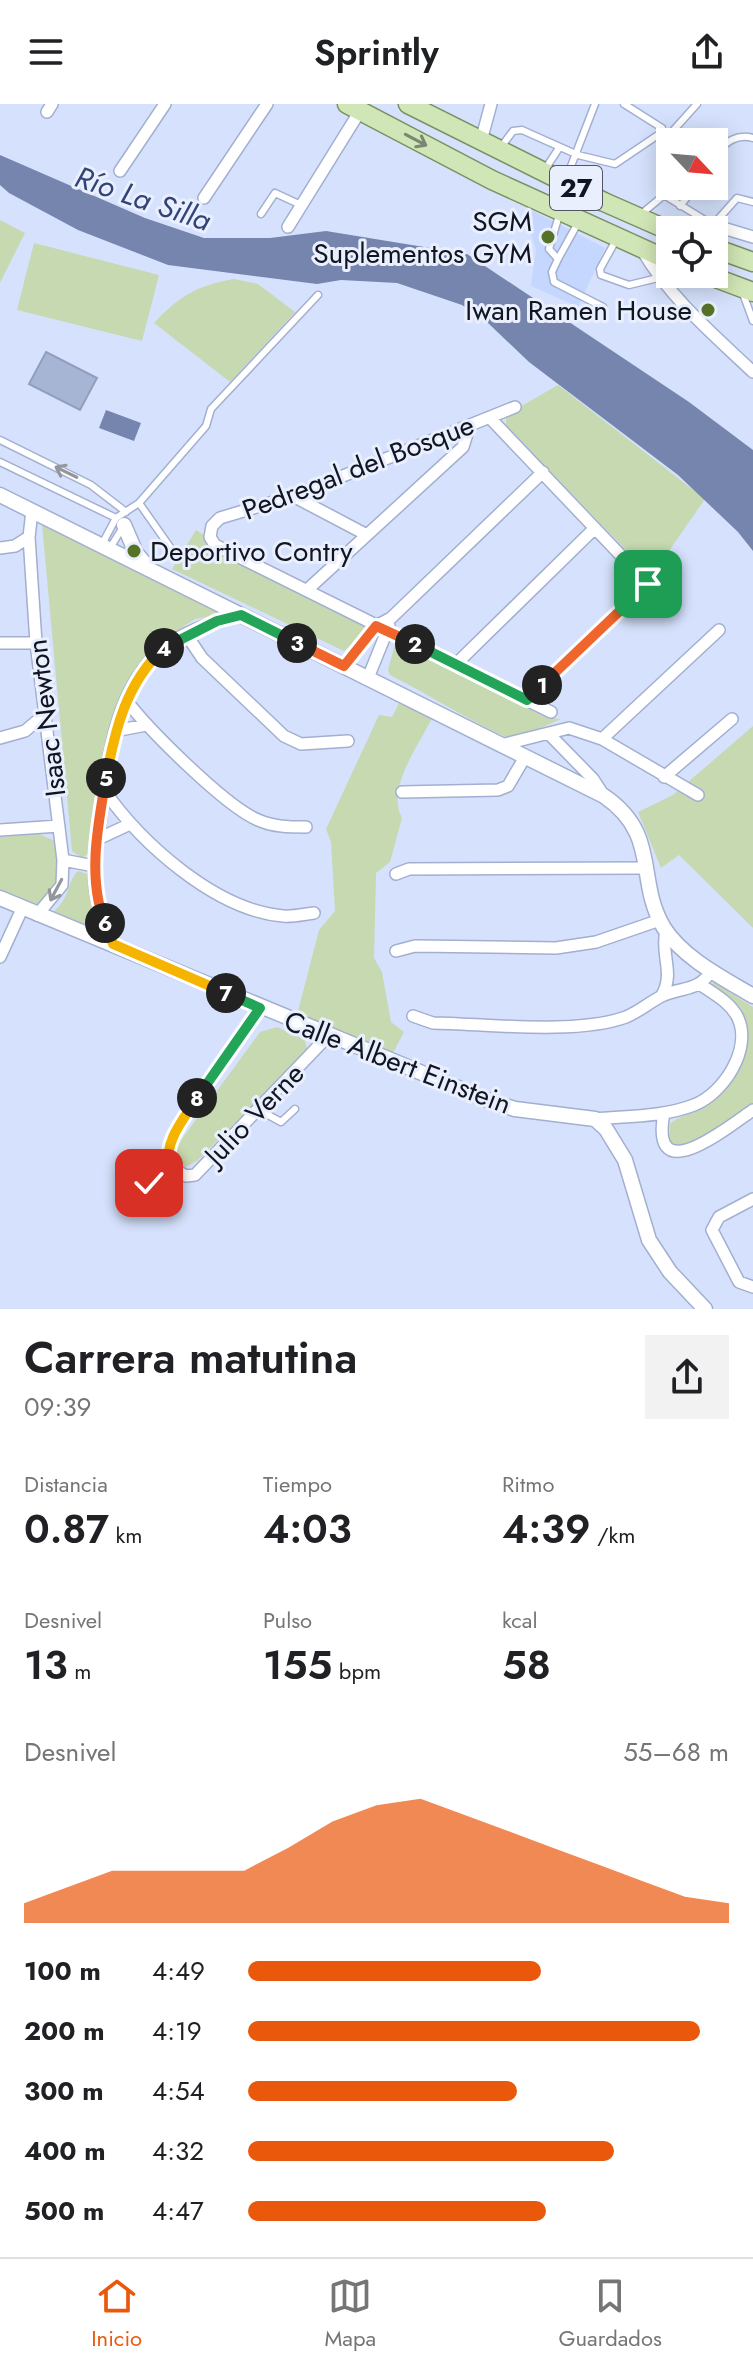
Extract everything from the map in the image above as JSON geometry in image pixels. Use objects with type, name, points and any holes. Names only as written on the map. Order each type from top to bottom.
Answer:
[{"type":"main road","name":"27","points":[[408,104],[434,110],[481,141],[656,225]]},
{"type":"main road","name":"27","points":[[354,108],[560,212],[656,256]]},
{"type":"main road","points":[[617,239],[637,217]]},
{"type":"main road","points":[[728,253],[753,262]]},
{"type":"main road","points":[[728,283],[747,290]]},
{"type":"street","points":[[120,171],[165,104]]},
{"type":"street","points":[[204,198],[267,104]]},
{"type":"street","points":[[481,141],[491,104]]},
{"type":"street","points":[[288,227],[354,108]]},
{"type":"street","points":[[728,232],[753,237]]},
{"type":"street","points":[[642,250],[656,274]]},
{"type":"street","points":[[668,288],[753,372]]},
{"type":"street","name":"Pedregal del Bosque","points":[[307,590],[215,545],[210,537],[212,526],[220,518],[293,496],[515,407]]},
{"type":"street","points":[[490,418],[648,584]]},
{"type":"street","points":[[464,427],[467,434],[463,447],[307,590],[551,712]]},
{"type":"street","points":[[344,666],[543,472]]},
{"type":"street","points":[[0,495],[604,796],[631,818],[647,868],[663,925],[670,976],[662,995]]},
{"type":"street","points":[[293,496],[367,535]]},
{"type":"street","name":"Isaac Newton","points":[[32,511],[29,537],[36,643],[63,860],[62,885],[37,915]]},
{"type":"street","points":[[122,518],[136,553],[150,569]]},
{"type":"street","points":[[456,664],[595,528]]},
{"type":"street","points":[[0,548],[15,546],[29,537]]},
{"type":"street","points":[[527,700],[672,560]]},
{"type":"street","name":"Isaac Newton","points":[[113,944],[101,913],[94,866],[115,731],[126,700],[140,675],[162,649],[186,634],[241,615]]},
{"type":"street","points":[[368,678],[382,629]]},
{"type":"street","points":[[602,739],[719,630]]},
{"type":"street","points":[[186,634],[202,658],[284,736],[301,744],[348,741]]},
{"type":"street","points":[[0,643],[36,643]]},
{"type":"street","points":[[126,700],[146,725],[255,819],[277,827],[306,827]]},
{"type":"street","points":[[0,738],[25,731],[44,715]]},
{"type":"street","points":[[664,777],[732,719]]},
{"type":"street","points":[[115,731],[146,725]]},
{"type":"street","points":[[505,744],[565,727],[602,739],[698,795]]},
{"type":"street","points":[[549,734],[593,779],[604,796]]},
{"type":"street","points":[[402,792],[498,790],[508,786],[525,757]]},
{"type":"street","points":[[104,790],[128,825],[197,881],[237,904],[284,917],[314,913]]},
{"type":"street","points":[[98,839],[128,825]]},
{"type":"street","points":[[0,830],[59,826]]},
{"type":"street","points":[[63,860],[94,866]]},
{"type":"street","points":[[396,874],[409,869],[647,868]]},
{"type":"street","name":"Calle Albert Einstein","points":[[0,898],[492,1102],[527,1111],[595,1119]]},
{"type":"street","points":[[0,957],[22,909]]},
{"type":"street","points":[[396,951],[415,946],[556,948],[596,942],[663,925]]},
{"type":"street","points":[[663,925],[712,971],[753,996]]},
{"type":"street","points":[[413,1016],[433,1023],[579,1025],[624,1017],[662,995],[701,985],[712,971]]},
{"type":"street","points":[[595,1119],[664,1113],[697,1104],[716,1090],[732,1070],[747,1047],[738,1017],[726,1002],[701,985]]},
{"type":"street","name":"Julio Verne","points":[[260,1008],[175,1132],[167,1154],[169,1166],[186,1176],[195,1175],[328,1036]]},
{"type":"street","points":[[664,1113],[660,1133],[665,1144],[674,1152],[688,1152],[753,1110]]},
{"type":"street","points":[[595,1119],[606,1129],[625,1160],[649,1240],[658,1257],[705,1309]]},
{"type":"street","points":[[129,1201],[169,1166]]},
{"type":"street","points":[[753,1199],[719,1217],[714,1224],[713,1237],[739,1282],[753,1287]]},
{"type":"lane","points":[[565,183],[595,104]]},
{"type":"lane","points":[[624,104],[662,128]]},
{"type":"lane","points":[[675,128],[697,104]]},
{"type":"lane","points":[[499,150],[517,130],[578,155],[615,164],[656,136]]},
{"type":"lane","points":[[728,144],[741,136],[753,138]]},
{"type":"lane","points":[[543,172],[559,148]]},
{"type":"lane","points":[[261,214],[275,193],[301,205]]},
{"type":"lane","points":[[722,216],[737,198],[753,202]]},
{"type":"lane","points":[[637,217],[658,200]]},
{"type":"lane","points":[[671,200],[695,216]]},
{"type":"lane","points":[[680,206],[685,200]]},
{"type":"lane","points":[[558,259],[551,253],[549,243],[560,212]]},
{"type":"lane","points":[[579,221],[552,272],[554,282],[603,307]]},
{"type":"lane","points":[[617,239],[600,269],[601,275],[629,285],[656,278]]},
{"type":"lane","points":[[747,290],[746,311],[753,321]]},
{"type":"lane","points":[[105,548],[122,518],[139,503],[206,426],[211,409],[318,295]]},
{"type":"lane","points":[[0,440],[91,485],[122,518]]},
{"type":"lane","points":[[0,462],[122,518]]},
{"type":"lane","points":[[139,503],[170,547]]},
{"type":"lane","points":[[259,1110],[281,1122],[295,1109]]},
{"type":"shaded area","points":[[0,155],[145,218],[204,238],[270,238],[326,231],[467,254],[689,402],[753,450],[753,551],[738,532],[678,475],[529,362],[488,323],[462,305],[397,283],[341,280],[317,284],[168,265],[78,230],[9,193],[0,185]]},
{"type":"shaded area","points":[[533,211],[605,248],[578,307],[531,286],[536,250],[528,224]]},
{"type":"shaded area","points":[[106,410],[141,423],[134,441],[99,428]]},
{"type":"green space","points":[[0,220],[25,233],[0,283]]},
{"type":"green space","points":[[34,243],[159,275],[142,341],[17,310]]},
{"type":"green space","points":[[234,279],[258,284],[295,312],[230,382],[154,323],[190,293]]},
{"type":"green space","points":[[558,385],[705,499],[655,571],[647,572],[506,425],[506,415]]},
{"type":"green space","points":[[42,524],[218,612],[217,615],[195,619],[171,635],[152,656],[120,711],[93,851],[82,858],[72,851]]},
{"type":"green space","points":[[196,530],[207,537],[216,552],[370,628],[344,651],[172,569]]},
{"type":"green space","points":[[396,641],[545,717],[561,719],[513,740],[497,733],[390,675],[388,670]]},
{"type":"green space","points":[[399,703],[432,718],[401,781],[398,806],[402,818],[390,862],[376,873],[374,958],[382,972],[391,1022],[404,1032],[392,1055],[297,1015],[319,930],[335,911],[331,842],[326,829],[379,715],[392,717]]},
{"type":"green space","points":[[753,726],[753,928],[679,855],[661,868],[638,812],[673,795]]},
{"type":"green space","points":[[39,834],[57,842],[60,886],[39,905],[25,903],[0,891],[0,837]]},
{"type":"green space","points":[[78,871],[90,875],[96,915],[105,932],[102,934],[53,912],[63,902]]},
{"type":"green space","points":[[713,982],[753,1007],[753,1107],[687,1145],[676,1145],[669,1140],[670,1124],[703,1108],[727,1089],[741,1064],[744,1051],[744,1022],[740,1007],[711,987]]},
{"type":"green space","points":[[277,1027],[305,1040],[307,1050],[197,1161],[185,1167],[176,1157],[176,1147],[260,1032]]},
{"type":"building","points":[[46,352],[97,378],[80,410],[29,384]]},
{"type":"place","name":"SGM Suplementos GYM","points":[[548,237]]},
{"type":"place","name":"Iwan Ramen House","points":[[708,310]]},
{"type":"place","name":"Deportivo Contry","points":[[134,551]]},
{"type":"route","points":[[149,1183],[169,1166],[167,1154],[175,1132],[242,1030],[260,1008],[113,944],[101,913],[94,866],[104,790],[115,731],[126,700],[140,675],[162,649],[186,634],[241,615],[344,666],[376,626],[527,700],[648,584]]},
{"type":"water label","name":"Río La Silla","points":[[143,199]]}]
